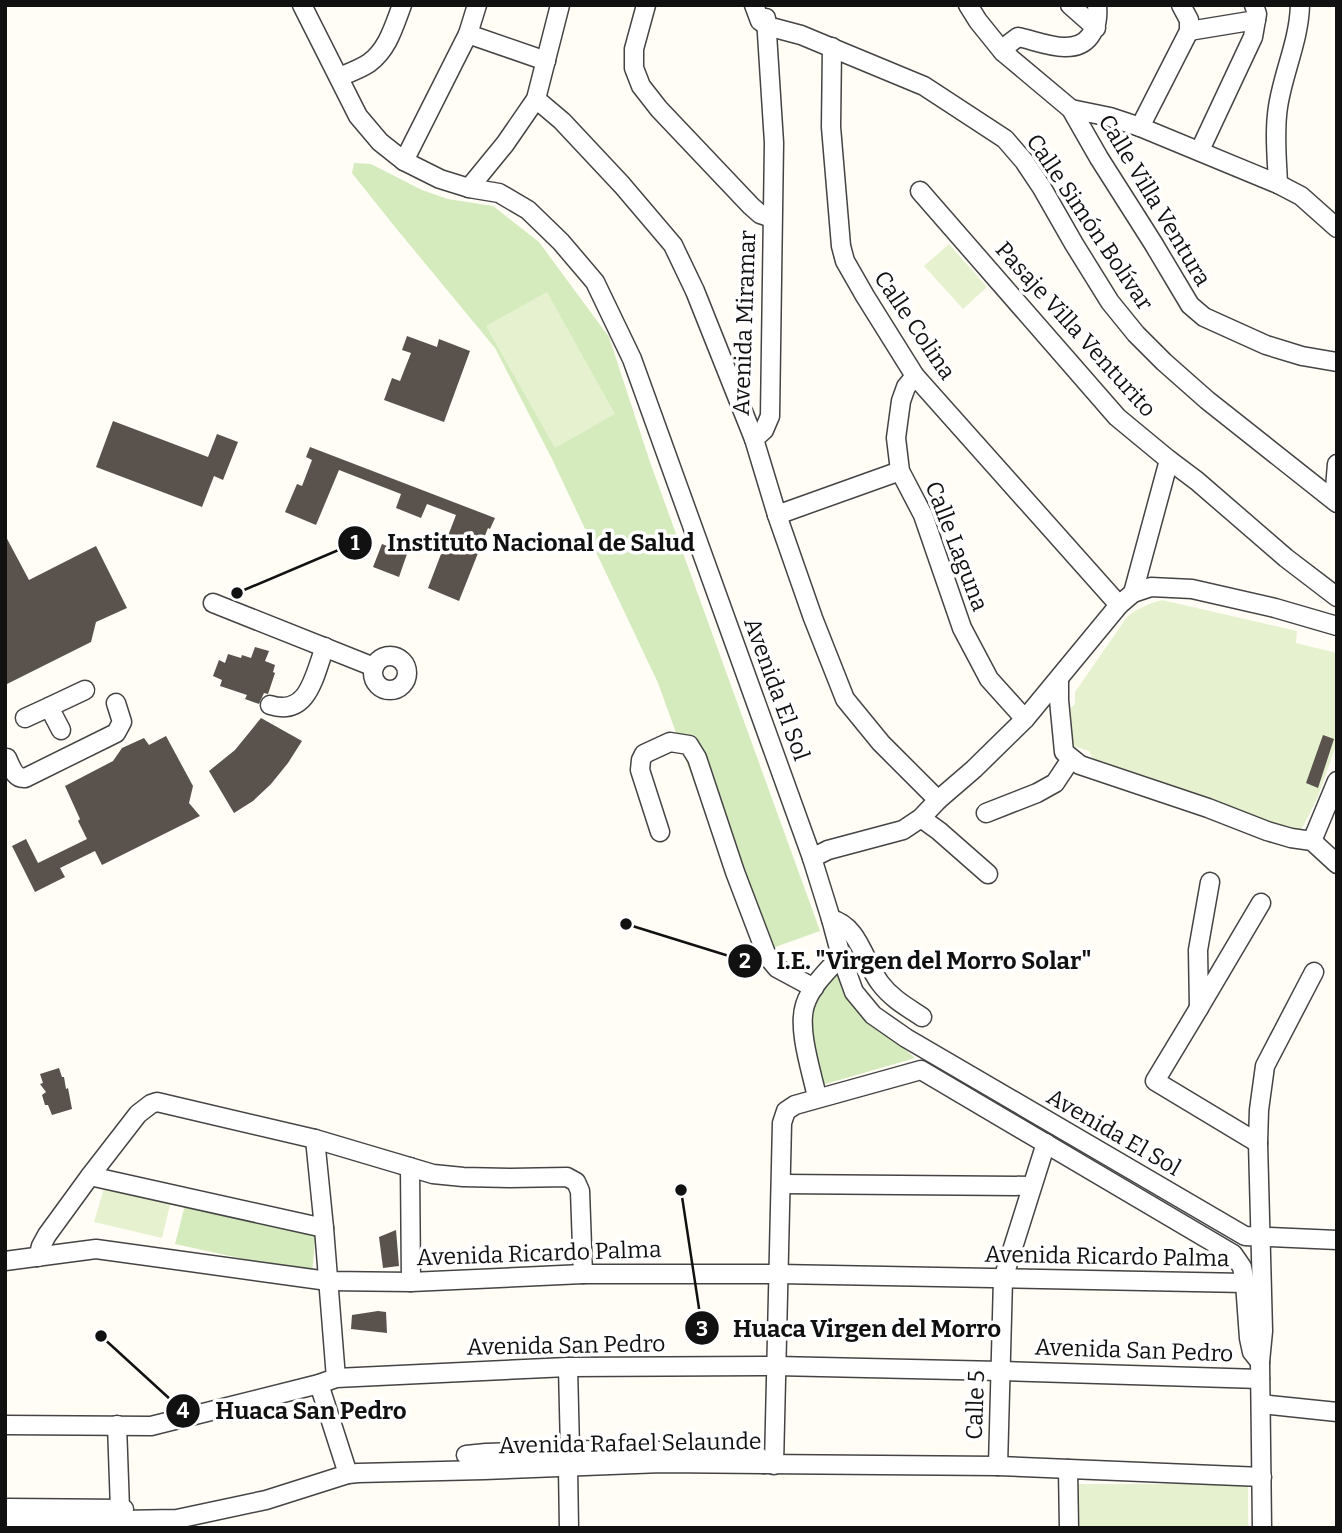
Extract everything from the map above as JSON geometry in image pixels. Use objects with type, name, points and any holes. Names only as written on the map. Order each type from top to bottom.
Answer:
[{"type":"street","name":"Avenida El Sol","points":[[302,5],[358,116],[380,142],[404,161],[440,179],[499,194],[528,210],[561,242],[595,282],[632,359],[812,858],[854,992],[873,1015],[906,1038],[1245,1236],[1337,1240]]},
{"type":"street","points":[[339,78],[368,64],[379,54],[391,35],[402,5]]},
{"type":"street","points":[[404,161],[468,34],[477,5]]},
{"type":"street","points":[[469,188],[505,144],[536,99],[560,5]]},
{"type":"street","points":[[646,5],[634,49],[634,68],[641,86],[659,110],[751,206],[760,214],[772,218]]},
{"type":"street","name":"Avenida Miramar","points":[[754,5],[755,13],[767,26],[774,143],[770,416],[764,430],[754,439],[813,618],[845,699],[881,743],[937,800]]},
{"type":"street","points":[[765,5],[767,26]]},
{"type":"street","name":"Calle Villa Ventura","points":[[968,5],[1003,52],[1071,109],[1190,305],[1204,317],[1266,345],[1302,356],[1337,362]]},
{"type":"street","points":[[1070,5],[1096,28]]},
{"type":"street","points":[[1003,52],[1017,37],[1064,47],[1085,43],[1096,28],[1097,5]]},
{"type":"street","points":[[1140,127],[1189,31],[1189,20],[1181,5]]},
{"type":"street","points":[[1278,184],[1278,107],[1297,34],[1300,5]]},
{"type":"street","points":[[1189,31],[1255,13],[1252,37],[1200,150]]},
{"type":"street","name":"Calle Simón Bolívar","points":[[767,26],[801,35],[924,86],[1005,139],[1042,188],[1110,302],[1136,334],[1207,400],[1335,502]]},
{"type":"street","points":[[468,34],[546,61]]},
{"type":"street","name":"Calle Colina","points":[[832,47],[831,127],[841,246],[845,261],[915,376],[1119,605]]},
{"type":"street","points":[[536,99],[562,121],[622,184],[673,245],[695,291],[754,439]]},
{"type":"street","points":[[1071,109],[1110,117],[1140,127],[1278,184],[1301,196],[1337,228]]},
{"type":"street","name":"Pasaje Villa Venturito","points":[[920,191],[1117,417],[1168,460],[1198,481],[1286,558],[1337,597]]},
{"type":"street","name":"Calle Laguna","points":[[915,376],[906,387],[901,401],[895,438],[900,471],[923,515],[962,628],[989,679],[1025,719]]},
{"type":"street","points":[[1133,593],[1168,460]]},
{"type":"street","points":[[1335,502],[1337,464]]},
{"type":"street","points":[[778,515],[900,471]]},
{"type":"street","points":[[812,858],[828,850],[903,830],[921,818],[1025,719],[1119,605],[1133,593],[1150,587],[1192,589],[1275,608],[1337,626]]},
{"type":"street","points":[[213,603],[374,667]]},
{"type":"street","points":[[270,705],[289,708],[299,703],[307,694],[325,647]]},
{"type":"street","points":[[1059,679],[1064,752],[1080,765],[1267,831],[1312,841],[1337,864]]},
{"type":"street","points":[[25,718],[85,690]]},
{"type":"street","points":[[7,758],[16,776],[25,778],[116,733],[122,722],[116,703]]},
{"type":"street","points":[[49,707],[61,730]]},
{"type":"street","points":[[660,832],[640,770],[641,760],[645,754],[670,742],[685,743],[698,758],[766,956],[777,968],[814,988]]},
{"type":"street","points":[[986,813],[1055,783],[1071,759]]},
{"type":"street","points":[[1312,841],[1337,780]]},
{"type":"street","points":[[921,818],[988,874]]},
{"type":"street","points":[[1199,1008],[1198,950],[1210,882]]},
{"type":"street","points":[[1258,1143],[1155,1081],[1261,903]]},
{"type":"street","points":[[831,919],[846,926],[861,947],[878,981],[892,997],[922,1017]]},
{"type":"street","points":[[817,1097],[803,1030],[804,1006],[814,988],[841,956]]},
{"type":"street","points":[[1262,1528],[1260,1371],[1263,1331],[1259,1110],[1265,1066],[1314,972]]},
{"type":"street","points":[[769,1465],[776,1366],[782,1123],[786,1111],[817,1097],[921,1070],[1233,1254],[1242,1267],[1249,1338],[1260,1371]]},
{"type":"street","points":[[38,1257],[47,1235],[90,1176],[138,1114],[157,1102],[315,1139],[433,1174],[463,1177],[568,1177],[576,1182],[580,1191],[583,1274]]},
{"type":"street","points":[[315,1139],[328,1281],[328,1381],[348,1474]]},
{"type":"street","name":"Calle 5","points":[[998,1466],[1003,1279],[1046,1143]]},
{"type":"street","points":[[410,1167],[411,1282]]},
{"type":"street","points":[[90,1176],[324,1228]]},
{"type":"street","points":[[782,1184],[1032,1186]]},
{"type":"street","name":"Avenida Ricardo Palma","points":[[5,1261],[96,1249],[328,1281],[411,1282],[583,1274],[779,1274],[1245,1283]]},
{"type":"street","name":"Avenida San Pedro","points":[[5,1425],[151,1426],[328,1381],[568,1367],[776,1366],[1000,1371],[1260,1371]]},
{"type":"street","points":[[568,1367],[569,1528]]},
{"type":"street","points":[[1261,1404],[1337,1412]]},
{"type":"street","points":[[117,1425],[120,1509]]},
{"type":"street","points":[[466,1455],[486,1453],[569,1459]]},
{"type":"street","name":"Avenida Rafael Selaunde","points":[[7,1515],[170,1519],[266,1500],[348,1474],[569,1459],[662,1464],[998,1466],[1262,1477]]},
{"type":"street","points":[[1068,1469],[1069,1528]]},
{"type":"street","points":[[7,1515],[120,1509],[152,1511],[194,1528]]},
{"type":"green space","points":[[354,163],[371,164],[422,190],[448,199],[493,206],[539,242],[609,337],[650,462],[820,931],[756,954],[658,683],[552,459],[495,348],[352,173]]},
{"type":"green space","points":[[949,244],[987,287],[963,309],[924,266]]},
{"type":"green space","points":[[547,292],[615,414],[555,448],[486,326]]},
{"type":"green space","points":[[1162,600],[1297,631],[1296,643],[1337,653],[1337,743],[1317,799],[1299,834],[1096,765],[1089,751],[1070,745],[1071,708],[1075,704],[1075,692],[1127,617]]},
{"type":"green space","points":[[837,972],[843,992],[866,1017],[915,1058],[822,1085],[811,1041],[811,1014],[818,998]]},
{"type":"green space","points":[[105,1185],[171,1201],[162,1238],[94,1222]]},
{"type":"green space","points":[[186,1201],[316,1230],[312,1274],[175,1244]]},
{"type":"green space","points":[[1077,1484],[1248,1484],[1248,1528],[1077,1528]]},
{"type":"building","points":[[407,336],[437,347],[439,339],[470,351],[444,422],[384,400],[392,378],[400,381],[411,353],[402,350]]},
{"type":"building","points":[[113,421],[208,457],[217,434],[238,442],[223,480],[214,476],[202,507],[96,467]]},
{"type":"building","points":[[310,447],[495,518],[490,529],[488,528],[459,601],[428,588],[456,515],[427,504],[421,518],[396,508],[401,494],[339,470],[316,525],[285,512],[297,484],[302,486],[312,460],[306,457]]},
{"type":"building","points":[[5,535],[29,580],[96,546],[127,608],[96,622],[91,642],[5,685]]},
{"type":"building","points":[[382,544],[407,554],[399,577],[373,567]]},
{"type":"building","points":[[255,647],[269,651],[265,661],[275,665],[268,694],[264,693],[259,704],[245,699],[247,695],[220,686],[222,680],[213,676],[219,660],[225,663],[228,654],[251,658]]},
{"type":"building","points":[[261,718],[302,741],[271,784],[253,801],[234,813],[209,771],[235,750]]},
{"type":"building","points":[[1323,735],[1334,739],[1318,788],[1306,783]]},
{"type":"building","points":[[166,736],[193,786],[189,803],[200,816],[102,865],[95,851],[60,868],[65,877],[35,892],[12,846],[26,839],[38,863],[87,839],[65,786],[113,761],[122,748],[144,738],[149,745]]},
{"type":"building","points":[[59,1068],[66,1089],[68,1088],[72,1109],[52,1115],[42,1095],[46,1092],[40,1084],[43,1083],[40,1074]]},
{"type":"building","points":[[396,1230],[399,1266],[383,1268],[379,1237]]},
{"type":"building","points":[[386,1312],[387,1333],[351,1329],[352,1315]]},
{"type":"place","name":"Instituto Nacional de Salud","points":[[237,593]]},
{"type":"place","name":"I.E. \"Virgen del Morro Solar\"","points":[[626,924]]},
{"type":"place","name":"Huaca Virgen del Morro","points":[[681,1190]]},
{"type":"place","name":"Huaca San Pedro","points":[[101,1336]]}]
